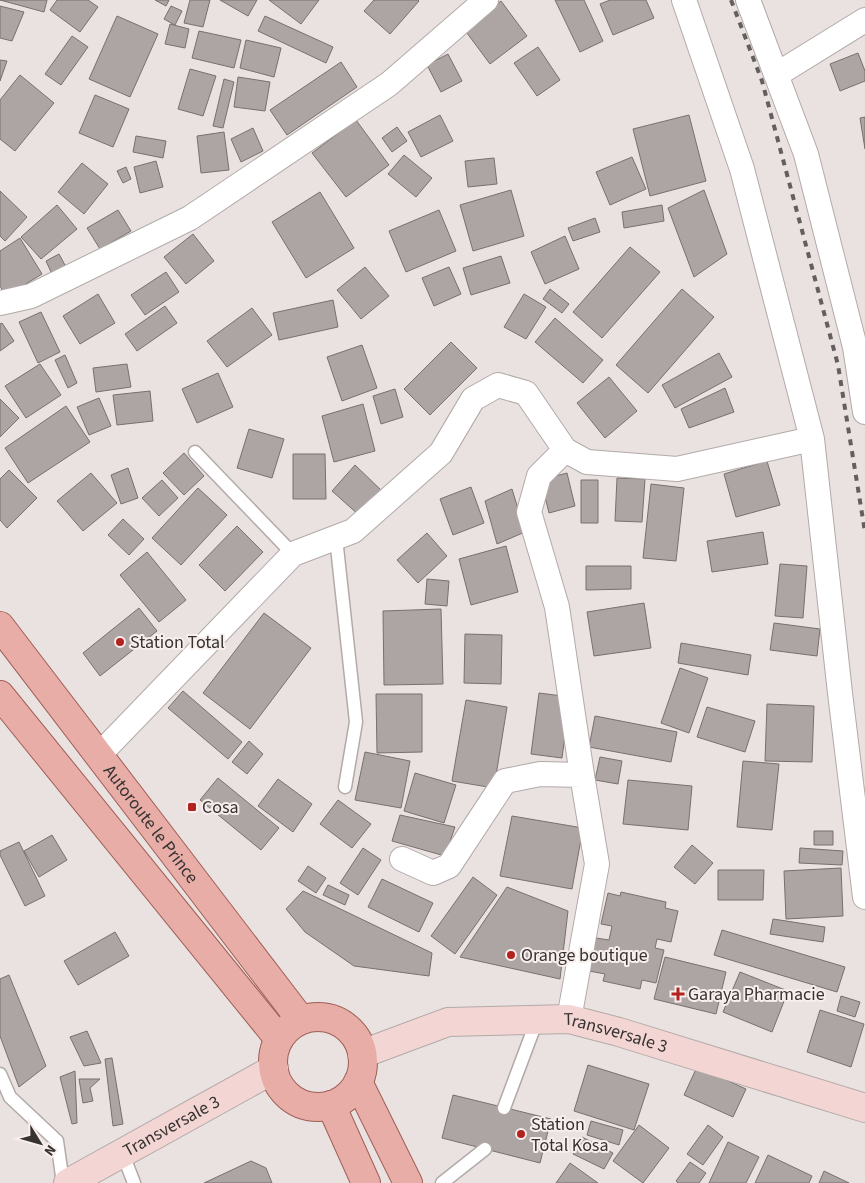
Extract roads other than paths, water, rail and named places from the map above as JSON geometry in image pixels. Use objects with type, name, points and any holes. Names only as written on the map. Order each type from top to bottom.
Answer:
[{"type":"main road","name":"Autoroute le Prince","points":[[0,626],[301,1020]]},
{"type":"main road","name":"Autoroute le Prince","points":[[0,695],[279,1039]]},
{"type":"main road","points":[[314,1017],[340,1022],[350,1030],[358,1041],[362,1054],[363,1068],[358,1082],[342,1100],[331,1105],[316,1107],[301,1103],[288,1095],[278,1083],[274,1069],[274,1054],[279,1039],[289,1028],[301,1020],[314,1017]]},
{"type":"main road","name":"Transversale 3","points":[[362,1054],[448,1022],[569,1019],[619,1032],[865,1108]]},
{"type":"main road","name":"Transversale 3","points":[[68,1183],[274,1069]]},
{"type":"main road","points":[[358,1082],[408,1183]]},
{"type":"main road","points":[[331,1105],[366,1183]]},
{"type":"street","points":[[0,303],[31,296],[190,218],[389,84],[486,0]]},
{"type":"street","points":[[684,0],[742,169],[812,439],[865,897]]},
{"type":"street","points":[[748,0],[806,154],[855,347],[865,412]]},
{"type":"street","points":[[776,75],[865,20]]},
{"type":"street","points":[[98,756],[293,554],[353,531],[441,453],[473,399],[498,385],[526,393],[566,450],[587,462],[677,470],[812,439]]},
{"type":"street","points":[[566,450],[538,476],[529,512],[556,607],[598,864],[569,1019]]},
{"type":"street","points":[[402,859],[433,873],[449,866],[505,781],[540,774],[582,775]]},
{"type":"lane","points":[[195,452],[293,554]]},
{"type":"lane","points":[[336,538],[356,722],[345,787]]},
{"type":"lane","points":[[504,1108],[537,1020]]},
{"type":"lane","points":[[0,1074],[10,1097],[57,1141],[63,1183]]},
{"type":"lane","points":[[442,1183],[485,1149]]},
{"type":"lane","points":[[122,1152],[134,1183]]},
{"type":"railway","points":[[731,0],[762,81],[838,365],[865,532]]},
{"type":"place","name":"Station Total","points":[[120,642]]},
{"type":"place","name":"Cosa","points":[[192,807]]},
{"type":"place","name":"Orange boutique","points":[[511,955]]},
{"type":"place","name":"Garaya Pharmacie","points":[[678,994]]},
{"type":"place","name":"Station Total Kosa","points":[[521,1134]]}]
